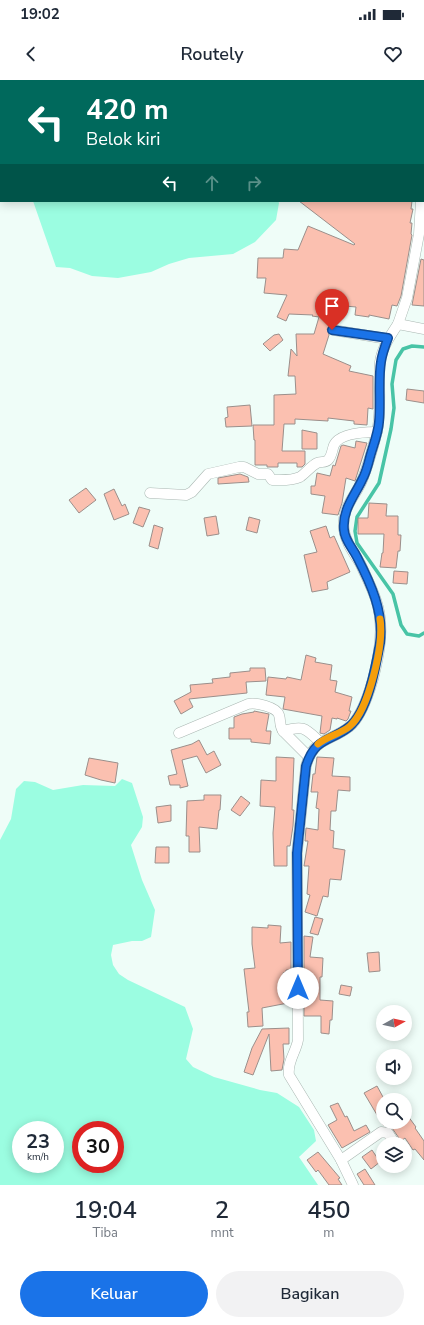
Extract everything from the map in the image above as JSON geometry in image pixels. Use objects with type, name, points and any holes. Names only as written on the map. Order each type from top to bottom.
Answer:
[{"type":"street","points":[[353,1185],[341,1160],[289,1075],[288,1068],[297,1047],[298,1040],[297,853],[306,766],[309,757],[320,742],[350,726],[358,718],[373,680],[380,642],[381,623],[378,606],[359,561],[345,538],[344,517],[347,506],[363,479],[377,432],[380,406],[380,362],[388,338],[398,324],[407,298],[419,234],[422,202]]},
{"type":"street","points":[[398,324],[424,329]]},
{"type":"street","points":[[332,330],[388,338]]},
{"type":"street","points":[[150,493],[186,495],[192,492],[208,474],[239,467],[244,467],[258,474],[268,474],[272,480],[296,478],[316,464],[330,459],[334,444],[337,441],[346,436],[377,432]]},
{"type":"street","points":[[179,733],[248,704],[262,704],[277,712],[279,715],[280,726],[283,731],[309,757]]},
{"type":"street","points":[[283,731],[298,727],[304,729],[320,742]]},
{"type":"street","points":[[341,1160],[381,1132],[388,1132],[391,1137]]},
{"type":"green space","points":[[33,202],[279,203],[276,220],[255,242],[233,254],[189,258],[169,264],[151,272],[118,278],[92,276],[70,268],[56,267]]},
{"type":"green space","points":[[122,779],[132,783],[143,817],[142,827],[131,845],[142,880],[155,910],[151,937],[142,941],[132,941],[113,945],[111,955],[113,965],[119,974],[128,980],[185,1007],[193,1029],[186,1059],[193,1067],[214,1077],[260,1090],[277,1093],[299,1107],[314,1130],[316,1141],[299,1157],[318,1185],[0,1185],[0,840],[11,819],[16,789],[24,781],[35,782],[53,790],[83,785],[115,786]]},
{"type":"building","points":[[300,202],[412,202],[411,209],[413,209],[410,223],[412,223],[412,235],[401,296],[397,306],[392,305],[389,319],[369,315],[369,317],[355,315],[356,307],[334,305],[331,324],[327,329],[329,335],[323,354],[351,366],[349,371],[373,376],[373,409],[368,408],[367,425],[354,424],[354,421],[328,418],[328,421],[295,419],[295,424],[284,424],[282,451],[305,451],[305,464],[302,467],[297,467],[297,463],[278,463],[278,467],[255,465],[255,440],[253,425],[274,425],[274,395],[296,394],[295,376],[288,376],[291,349],[297,356],[296,334],[314,334],[319,317],[312,316],[313,315],[289,314],[286,321],[277,317],[287,295],[264,293],[266,278],[257,278],[258,258],[283,258],[284,249],[298,250],[308,226],[354,245],[355,244]]},
{"type":"building","points":[[421,259],[424,260],[424,306],[412,305]]},
{"type":"building","points":[[279,334],[283,340],[270,351],[263,344],[274,335]]},
{"type":"building","points":[[407,389],[424,391],[424,403],[406,400]]},
{"type":"building","points":[[250,405],[252,426],[226,427],[225,418],[228,417],[227,407]]},
{"type":"building","points":[[302,430],[317,433],[317,449],[302,449]]},
{"type":"building","points":[[356,441],[367,443],[355,481],[346,478],[342,503],[338,515],[322,513],[325,496],[311,494],[311,486],[315,486],[317,473],[330,476],[333,465],[335,466],[341,446],[343,445],[355,448]]},
{"type":"building","points":[[240,474],[248,477],[249,482],[218,484],[218,478]]},
{"type":"building","points":[[86,488],[96,500],[79,513],[69,500]]},
{"type":"building","points":[[114,489],[122,506],[125,504],[129,514],[114,520],[104,494]]},
{"type":"building","points":[[369,503],[387,504],[386,516],[398,516],[398,535],[401,535],[400,551],[398,551],[396,568],[380,567],[383,553],[384,534],[358,534],[358,518],[368,518]]},
{"type":"building","points":[[139,507],[150,510],[143,527],[133,523]]},
{"type":"building","points":[[216,516],[219,534],[207,536],[204,518]]},
{"type":"building","points":[[249,517],[260,520],[257,533],[246,530]]},
{"type":"building","points":[[154,525],[163,528],[158,549],[149,546]]},
{"type":"building","points":[[326,526],[330,538],[334,536],[350,572],[327,582],[328,589],[312,592],[304,555],[317,552],[310,531]]},
{"type":"building","points":[[394,571],[408,572],[407,584],[393,583]]},
{"type":"building","points":[[306,655],[316,658],[315,662],[332,665],[330,680],[337,681],[335,692],[352,697],[349,711],[351,711],[348,719],[346,721],[332,718],[330,730],[324,734],[320,733],[322,716],[283,709],[285,697],[266,695],[268,677],[286,679],[287,677],[301,680]]},
{"type":"building","points":[[250,668],[265,668],[266,681],[246,682],[247,693],[189,699],[193,707],[181,714],[174,701],[191,692],[190,685],[213,683],[212,679],[230,677],[230,673],[250,671]]},
{"type":"building","points":[[254,711],[269,714],[266,731],[271,731],[270,744],[251,742],[251,739],[229,739],[229,728],[234,728],[234,717]]},
{"type":"building","points":[[199,740],[207,755],[214,751],[221,765],[206,773],[197,756],[182,760],[188,786],[180,788],[180,785],[170,785],[168,776],[177,774],[171,750],[192,744]]},
{"type":"building","points":[[276,757],[294,758],[292,810],[294,810],[293,826],[290,846],[287,846],[287,866],[274,866],[273,833],[275,807],[260,806],[261,780],[276,781]]},
{"type":"building","points":[[317,757],[334,758],[332,776],[350,777],[350,791],[338,790],[336,811],[331,811],[330,830],[334,831],[333,848],[345,850],[341,880],[330,879],[328,897],[323,896],[317,916],[305,912],[310,895],[307,894],[309,866],[304,866],[308,841],[305,841],[306,828],[318,830],[319,809],[316,808],[318,792],[311,792]]},
{"type":"building","points":[[89,758],[118,763],[115,783],[85,775]]},
{"type":"building","points":[[204,795],[221,795],[217,829],[199,827],[200,852],[189,852],[189,836],[186,836],[187,801],[204,800]]},
{"type":"building","points":[[241,796],[250,803],[240,816],[231,810]]},
{"type":"building","points":[[171,805],[171,821],[158,823],[156,807]]},
{"type":"building","points":[[156,847],[169,847],[169,863],[155,863]]},
{"type":"building","points":[[315,917],[323,919],[318,935],[310,933]]},
{"type":"building","points":[[268,925],[281,926],[280,943],[291,942],[291,970],[286,970],[286,972],[283,973],[288,1003],[262,1008],[263,1026],[248,1027],[247,1012],[249,1012],[244,969],[255,968],[252,944],[252,927],[268,928]]},
{"type":"building","points":[[304,936],[313,937],[310,957],[323,958],[322,977],[320,977],[320,1000],[333,1001],[332,1020],[330,1020],[329,1034],[321,1033],[321,1016],[304,1016]]},
{"type":"building","points":[[379,952],[380,971],[369,972],[367,953]]},
{"type":"building","points":[[341,985],[352,987],[350,996],[339,994]]},
{"type":"building","points":[[289,1028],[289,1044],[283,1044],[284,1059],[282,1070],[271,1071],[269,1034],[253,1075],[244,1072],[252,1048],[262,1029]]},
{"type":"building","points":[[377,1086],[381,1093],[376,1093],[376,1113],[364,1093]]},
{"type":"building","points":[[338,1103],[345,1117],[347,1116],[354,1131],[366,1125],[370,1132],[342,1148],[328,1125],[337,1120],[330,1106]]},
{"type":"building","points":[[412,1122],[424,1141],[424,1160],[415,1149],[413,1150],[412,1148],[412,1137],[398,1137],[393,1129],[412,1129]]},
{"type":"building","points":[[372,1150],[376,1156],[376,1165],[371,1169],[362,1157]]},
{"type":"building","points":[[318,1152],[340,1178],[338,1179],[342,1185],[329,1185],[318,1170],[316,1172],[307,1160]]},
{"type":"building","points":[[365,1169],[375,1185],[364,1185],[357,1174]]},
{"type":"waterway","points":[[424,347],[412,346],[403,349],[396,360],[392,384],[394,408],[379,483],[357,517],[355,531],[357,543],[393,594],[401,625],[407,634],[419,636],[424,633]]},
{"type":"slow traffic","points":[[318,744],[350,726],[358,718],[373,680],[380,642],[380,619]]},
{"type":"route","points":[[298,988],[297,853],[306,766],[309,757],[320,742],[339,733],[350,726],[358,718],[373,680],[380,642],[381,623],[378,606],[366,576],[356,555],[345,538],[344,517],[347,506],[363,479],[377,432],[380,406],[380,362],[388,338],[332,330]]}]
